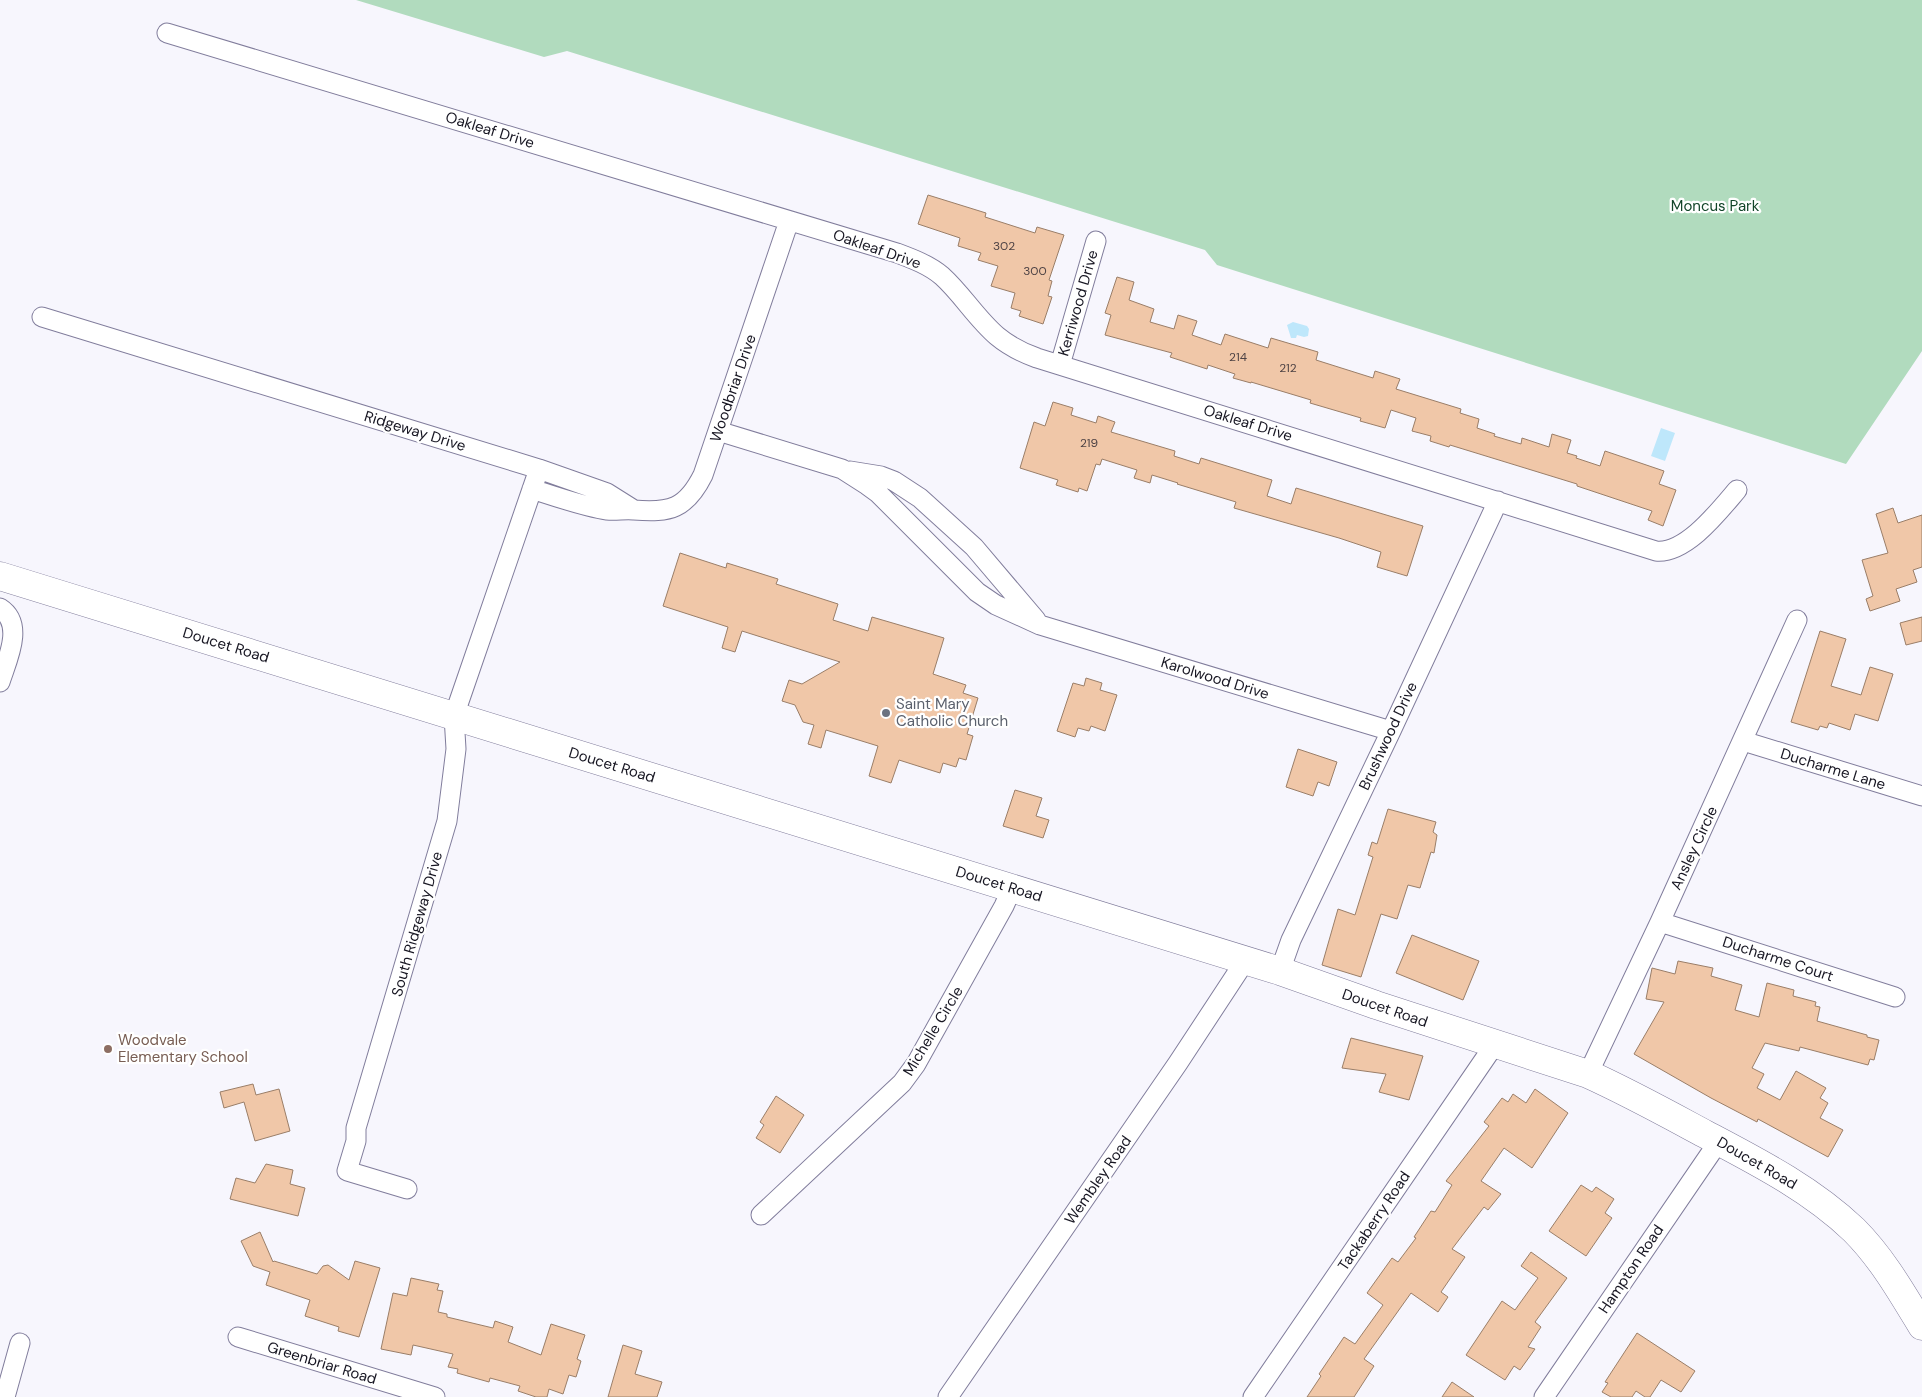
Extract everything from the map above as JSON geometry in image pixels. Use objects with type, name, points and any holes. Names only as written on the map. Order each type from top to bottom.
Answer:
[{"type":"street","name":"Oakleaf Drive","points":[[167,33],[897,253],[925,265],[940,274],[958,290],[996,336],[1023,353],[1662,552],[1678,548],[1711,520],[1737,490]]},
{"type":"street","name":"Woodbriar Drive","points":[[532,490],[607,510],[661,511],[675,507],[687,499],[697,488],[703,475],[790,221]]},
{"type":"street","name":"Kerriwood Drive","points":[[1060,365],[1096,241]]},
{"type":"street","name":"Ridgeway Drive","points":[[42,317],[539,469]]},
{"type":"street","name":"Karolwood Drive","points":[[718,431],[842,469],[881,476],[894,481],[920,498],[974,547],[1040,625]]},
{"type":"street","points":[[454,716],[539,469],[608,493],[634,510]]},
{"type":"street","name":"Karolwood Drive","points":[[842,469],[878,493],[977,592],[996,605],[1040,625],[1391,731]]},
{"type":"street","name":"Brushwood Drive","points":[[1280,971],[1292,940],[1498,500]]},
{"type":"street","name":"Doucet Road","points":[[0,576],[1280,971],[1588,1074],[1719,1141],[1786,1178],[1819,1200],[1856,1232],[1892,1276],[1922,1326]]},
{"type":"street","points":[[0,608],[10,619],[13,629],[13,640],[0,682]]},
{"type":"street","name":"Ansley Circle","points":[[1588,1074],[1744,741],[1797,620]]},
{"type":"street","name":"South Ridgeway Drive","points":[[407,1189],[347,1171],[356,1141],[356,1128],[447,821],[456,749],[454,716]]},
{"type":"street","name":"Ducharme Lane","points":[[1744,741],[1922,796]]},
{"type":"street","name":"Michelle Circle","points":[[761,1215],[902,1083],[912,1070],[1004,906],[1012,888]]},
{"type":"street","name":"Ducharme Court","points":[[1660,922],[1895,996]]},
{"type":"street","name":"Wembley Road","points":[[948,1397],[1178,1063],[1245,961]]},
{"type":"street","name":"Tackaberry Road","points":[[1253,1397],[1495,1044]]},
{"type":"street","name":"Hampton Road","points":[[1544,1397],[1719,1141]]},
{"type":"street","name":"Greenbriar Road","points":[[238,1337],[435,1397]]},
{"type":"street","points":[[5,1397],[20,1343]]},
{"type":"green space","name":"Moncus Park","points":[[356,0],[1922,0],[1922,351],[1846,464],[1217,265],[1205,250],[567,51],[544,57]]},
{"type":"water","points":[[1293,322],[1307,326],[1309,329],[1308,336],[1297,335],[1296,338],[1291,338],[1287,325]]},
{"type":"water","points":[[1661,428],[1675,433],[1665,461],[1651,456]]},
{"type":"building","points":[[928,195],[986,213],[985,217],[1035,233],[1037,227],[1064,235],[1049,280],[1052,281],[1048,296],[1052,297],[1043,324],[1019,316],[1021,311],[1011,308],[1015,293],[991,286],[998,266],[978,260],[981,253],[958,246],[960,238],[918,224]]},
{"type":"building","points":[[1117,277],[1134,282],[1129,300],[1154,309],[1150,322],[1174,329],[1178,315],[1197,321],[1192,335],[1221,345],[1225,334],[1268,348],[1271,338],[1318,352],[1316,360],[1373,378],[1375,371],[1400,379],[1396,389],[1461,409],[1460,413],[1479,419],[1477,428],[1495,434],[1494,436],[1521,444],[1522,438],[1549,447],[1552,434],[1571,440],[1567,453],[1600,466],[1605,451],[1664,471],[1659,484],[1676,490],[1663,526],[1648,520],[1652,511],[1577,486],[1577,484],[1450,445],[1449,447],[1430,441],[1431,436],[1412,431],[1416,418],[1391,410],[1385,428],[1360,421],[1361,418],[1310,403],[1311,400],[1233,378],[1235,374],[1208,365],[1207,369],[1170,357],[1172,353],[1105,335],[1111,315],[1105,313]]},
{"type":"building","points":[[1053,402],[1073,408],[1071,415],[1096,423],[1098,416],[1115,422],[1111,432],[1175,451],[1174,456],[1199,464],[1201,458],[1272,480],[1267,496],[1291,504],[1296,488],[1423,526],[1407,576],[1377,567],[1381,552],[1234,508],[1236,502],[1152,475],[1150,483],[1134,478],[1137,470],[1102,459],[1100,465],[1096,464],[1087,491],[1079,488],[1078,492],[1056,485],[1058,480],[1020,468],[1034,422],[1045,426]]},
{"type":"building","points":[[1893,508],[1898,523],[1922,515],[1922,567],[1913,570],[1917,582],[1896,589],[1900,601],[1870,611],[1866,599],[1873,596],[1862,560],[1888,553],[1876,514]]},
{"type":"building","points":[[680,553],[726,568],[727,563],[778,579],[776,584],[838,604],[833,620],[868,631],[872,617],[944,638],[933,674],[966,685],[963,693],[978,698],[967,734],[973,736],[966,760],[959,758],[956,767],[943,763],[940,773],[899,760],[891,783],[869,776],[878,746],[826,730],[821,748],[808,744],[814,725],[803,722],[795,705],[782,701],[789,680],[802,684],[840,662],[742,631],[735,652],[722,648],[728,627],[663,606]]},
{"type":"building","points":[[1922,617],[1922,641],[1906,645],[1900,623]]},
{"type":"building","points":[[1820,631],[1846,639],[1831,686],[1861,695],[1870,667],[1893,674],[1878,721],[1855,714],[1850,730],[1829,723],[1827,728],[1820,726],[1818,730],[1791,722]]},
{"type":"building","points":[[1086,678],[1102,683],[1100,690],[1117,695],[1105,731],[1091,726],[1089,731],[1078,728],[1075,737],[1057,731],[1073,683],[1084,686]]},
{"type":"building","points":[[1298,749],[1337,762],[1329,786],[1318,782],[1313,796],[1286,787]]},
{"type":"building","points":[[1015,790],[1042,798],[1036,816],[1049,820],[1043,838],[1003,826]]},
{"type":"building","points":[[1388,809],[1436,822],[1433,832],[1437,835],[1434,853],[1431,852],[1420,888],[1408,885],[1397,919],[1381,914],[1361,977],[1322,965],[1338,909],[1355,915],[1373,857],[1368,855],[1372,842],[1377,844]]},
{"type":"building","points":[[1412,935],[1479,961],[1463,1000],[1396,973]]},
{"type":"building","points":[[1678,961],[1713,968],[1711,976],[1742,985],[1735,1010],[1759,1017],[1767,983],[1794,990],[1793,996],[1816,1002],[1815,1006],[1820,1007],[1817,1021],[1879,1040],[1874,1060],[1870,1059],[1868,1065],[1800,1047],[1799,1051],[1765,1043],[1752,1068],[1764,1074],[1757,1088],[1780,1100],[1796,1071],[1826,1088],[1820,1098],[1828,1103],[1820,1118],[1843,1130],[1828,1157],[1758,1119],[1757,1122],[1711,1098],[1634,1054],[1664,1002],[1646,999],[1652,968],[1675,974]]},
{"type":"building","points":[[1351,1038],[1423,1056],[1409,1100],[1379,1092],[1386,1074],[1342,1068]]},
{"type":"building","points":[[253,1084],[256,1095],[279,1089],[290,1131],[255,1141],[244,1102],[224,1108],[220,1092]]},
{"type":"building","points":[[1535,1089],[1568,1113],[1532,1168],[1504,1148],[1481,1181],[1501,1194],[1488,1210],[1484,1207],[1452,1249],[1465,1257],[1441,1292],[1448,1297],[1438,1312],[1411,1293],[1364,1359],[1374,1366],[1354,1397],[1307,1397],[1321,1376],[1319,1374],[1344,1337],[1355,1344],[1383,1305],[1367,1293],[1392,1258],[1398,1262],[1416,1238],[1414,1237],[1431,1211],[1435,1212],[1452,1185],[1446,1181],[1489,1126],[1484,1122],[1502,1098],[1508,1102],[1513,1094],[1526,1103]]},
{"type":"building","points":[[776,1096],[804,1115],[780,1153],[756,1138],[764,1125],[760,1122]]},
{"type":"building","points":[[266,1164],[293,1170],[290,1184],[305,1188],[298,1216],[230,1199],[236,1178],[255,1183]]},
{"type":"building","points":[[1581,1185],[1592,1192],[1596,1187],[1614,1199],[1605,1213],[1612,1218],[1586,1256],[1549,1231]]},
{"type":"building","points":[[260,1232],[273,1262],[317,1274],[323,1266],[328,1265],[349,1280],[355,1261],[380,1268],[359,1337],[338,1331],[339,1327],[305,1316],[310,1300],[266,1285],[270,1272],[253,1266],[241,1241]]},
{"type":"building","points":[[1531,1252],[1567,1278],[1535,1322],[1541,1327],[1528,1347],[1535,1349],[1520,1370],[1514,1366],[1505,1380],[1466,1355],[1502,1301],[1515,1310],[1538,1278],[1521,1266]]},
{"type":"building","points":[[411,1278],[439,1284],[437,1290],[443,1291],[438,1312],[447,1314],[447,1317],[493,1328],[495,1321],[513,1327],[508,1342],[541,1355],[551,1324],[585,1335],[577,1359],[581,1361],[576,1377],[569,1375],[563,1394],[549,1389],[547,1397],[536,1397],[518,1391],[520,1386],[490,1378],[489,1382],[457,1373],[458,1369],[448,1367],[453,1354],[413,1345],[411,1355],[381,1349],[393,1293],[407,1296]]},
{"type":"building","points":[[1637,1333],[1695,1371],[1681,1392],[1661,1380],[1650,1397],[1645,1397],[1636,1391],[1632,1397],[1611,1397],[1602,1392],[1608,1383],[1605,1382]]},
{"type":"building","points":[[623,1345],[642,1351],[635,1374],[662,1382],[657,1397],[608,1397]]},
{"type":"building","points":[[1452,1382],[1474,1397],[1442,1397]]},
{"type":"place","name":"Saint Mary Catholic Church","points":[[886,713]]},
{"type":"place","name":"Woodvale Elementary School","points":[[108,1049]]}]
